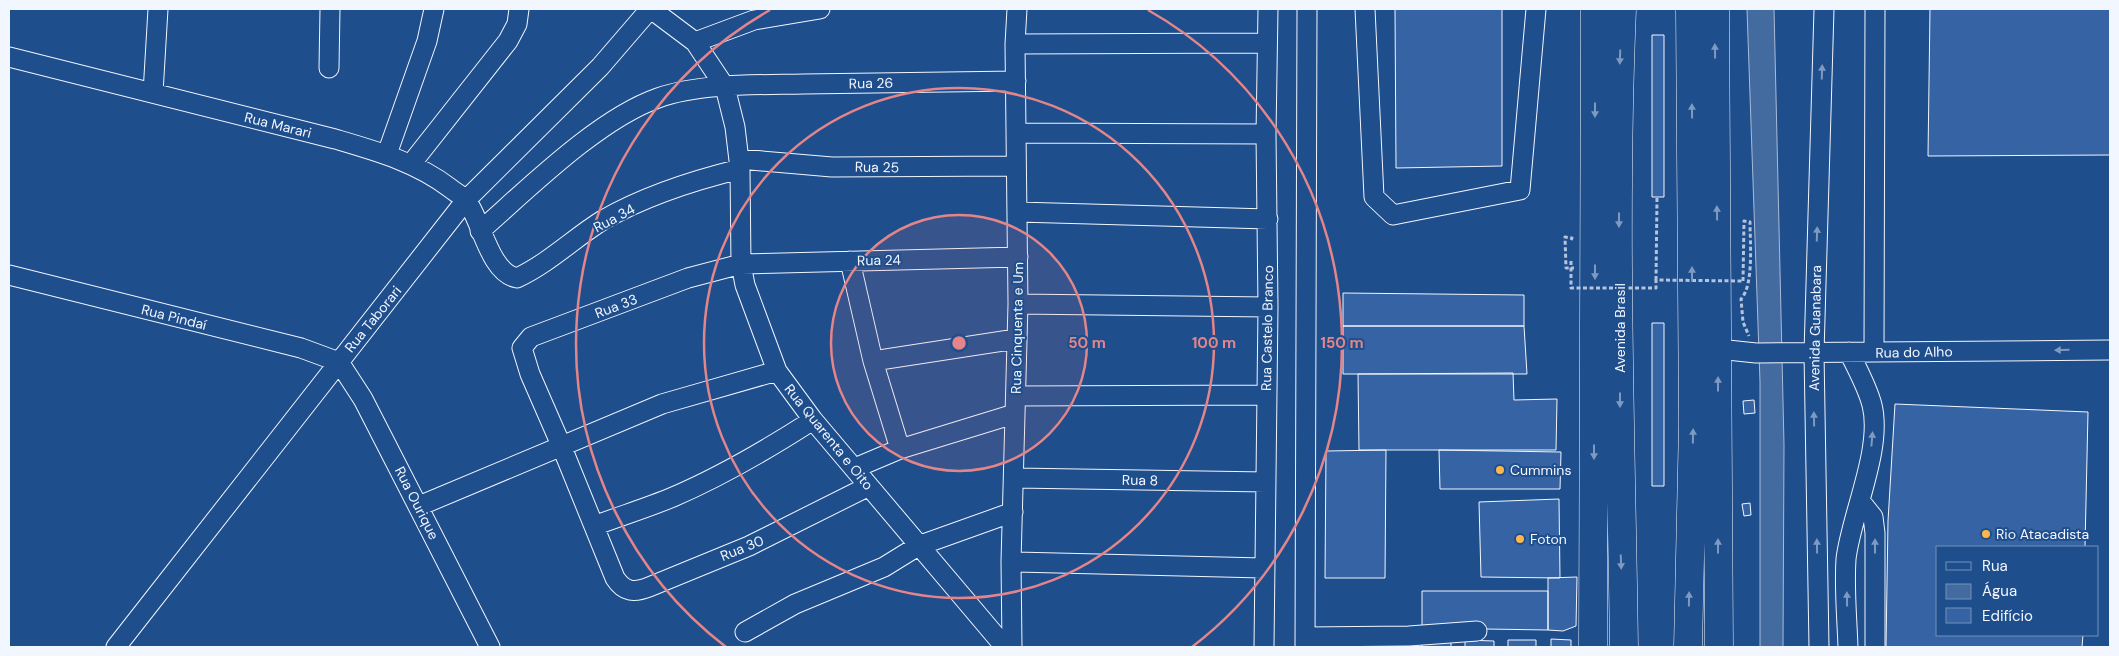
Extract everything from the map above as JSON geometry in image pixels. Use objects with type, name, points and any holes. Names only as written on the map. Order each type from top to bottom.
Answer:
[{"type":"highway","name":"Avenida Brasil","points":[[1595,9],[1595,641]]},
{"type":"highway","name":"Avenida Brasil","points":[[1622,9],[1619,85],[1619,293],[1624,647]]},
{"type":"highway","points":[[1688,647],[1693,425],[1690,9]]},
{"type":"highway","points":[[1715,9],[1719,647]]},
{"type":"street","points":[[152,93],[158,9]]},
{"type":"street","points":[[330,9],[330,68]]},
{"type":"street","points":[[387,154],[427,41],[434,9]]},
{"type":"street","points":[[411,164],[471,85],[508,41],[517,24],[519,9]]},
{"type":"street","name":"Rua Quarenta e Oito","points":[[651,9],[695,42],[725,87],[735,127],[739,164],[741,264],[745,285],[777,371],[813,420],[1005,647]]},
{"type":"street","name":"Rua Taborari","points":[[116,647],[338,362],[435,243],[466,200],[600,67],[651,9]]},
{"type":"street","points":[[695,42],[754,20],[820,9]]},
{"type":"street","name":"Rua Cinquenta e Um","points":[[1012,647],[1011,562],[1018,304],[1015,44],[1017,9]]},
{"type":"street","name":"Rua Castelo Branco","points":[[1264,647],[1263,568],[1268,308],[1266,43],[1268,9]]},
{"type":"street","points":[[1307,9],[1305,642],[1477,632]]},
{"type":"street","points":[[1365,9],[1374,197],[1393,215],[1520,190],[1536,9]]},
{"type":"street","name":"Avenida Guanabara","points":[[1819,647],[1814,353],[1824,9]]},
{"type":"street","points":[[1874,352],[1875,9]]},
{"type":"street","points":[[1015,44],[1266,43]]},
{"type":"street","name":"Rua Marari","points":[[9,57],[387,154],[411,164],[435,177],[466,200],[480,231],[500,265]]},
{"type":"street","name":"Rua 26","points":[[480,231],[582,143],[623,114],[665,96],[688,90],[725,87],[1016,81]]},
{"type":"street","points":[[1016,133],[1266,134]]},
{"type":"street","name":"Rua 25","points":[[739,164],[832,167],[1016,166]]},
{"type":"street","name":"Rua 34","points":[[500,265],[512,277],[517,278],[552,257],[604,220],[739,164]]},
{"type":"street","points":[[1018,212],[1268,219]]},
{"type":"street","name":"Rua 24","points":[[741,264],[1018,257]]},
{"type":"street","points":[[850,261],[874,361],[900,449]]},
{"type":"street","name":"Rua 33","points":[[561,445],[530,374],[522,348],[530,337],[688,278],[741,264]]},
{"type":"street","name":"Rua Pindaí","points":[[9,275],[301,348],[338,362]]},
{"type":"street","points":[[1018,304],[1268,308]]},
{"type":"street","points":[[874,361],[1016,339]]},
{"type":"street","name":"Rua do Alho","points":[[1718,349],[1751,353],[2110,350]]},
{"type":"street","points":[[1848,647],[1846,558],[1861,502],[1872,445],[1873,414],[1867,390],[1849,352]]},
{"type":"street","name":"Rua Ourique","points":[[338,362],[363,399],[490,647]]},
{"type":"street","points":[[419,506],[662,404],[731,382],[777,371]]},
{"type":"street","points":[[855,468],[1015,405],[1266,394]]},
{"type":"street","points":[[561,445],[594,526],[672,497],[710,480],[755,456],[813,420]]},
{"type":"street","name":"Rua 8","points":[[1014,478],[1266,482]]},
{"type":"street","name":"Rua 30","points":[[594,526],[620,586],[628,591],[643,590],[749,546],[869,486]]},
{"type":"street","points":[[1861,502],[1873,518],[1875,533],[1875,647]]},
{"type":"street","points":[[745,632],[795,604],[884,568],[918,546],[1013,512]]},
{"type":"street","points":[[1011,562],[1263,568]]},
{"type":"path","points":[[1571,261],[1571,288],[1656,288],[1657,197]]},
{"type":"path","points":[[1656,280],[1743,281],[1744,220],[1750,222],[1749,280],[1745,294],[1741,299],[1743,322],[1750,333],[1751,353]]},
{"type":"water","points":[[1747,9],[1774,9],[1784,445],[1783,647],[1760,647],[1760,382]]},
{"type":"building","points":[[1395,9],[1502,9],[1502,166],[1396,168]]},
{"type":"building","points":[[1930,9],[2110,9],[2110,155],[1928,156]]},
{"type":"building","points":[[1652,35],[1664,35],[1664,197],[1652,197]]},
{"type":"building","points":[[1343,293],[1524,295],[1524,326],[1343,326]]},
{"type":"building","points":[[1652,323],[1664,323],[1664,486],[1652,486]]},
{"type":"building","points":[[1343,326],[1524,326],[1527,374],[1343,374]]},
{"type":"building","points":[[1513,373],[1514,400],[1557,399],[1556,450],[1359,450],[1358,374]]},
{"type":"building","points":[[1754,400],[1755,413],[1744,414],[1743,401]]},
{"type":"building","name":"Rio Atacadista","points":[[1895,404],[2088,412],[2085,546],[1936,546],[1936,636],[2083,636],[2082,647],[1886,647],[1888,521]]},
{"type":"building","points":[[1386,450],[1385,578],[1325,578],[1326,451]]},
{"type":"building","name":"Cummins","points":[[1439,450],[1561,452],[1560,489],[1440,489]]},
{"type":"building","name":"Foton","points":[[1559,499],[1560,578],[1481,577],[1479,502]]},
{"type":"building","points":[[1750,503],[1751,515],[1744,516],[1742,504]]},
{"type":"building","points":[[1577,577],[1576,626],[1563,631],[1548,630],[1548,578]]},
{"type":"building","points":[[1422,591],[1548,591],[1548,630],[1422,628]]},
{"type":"building","points":[[1551,639],[1571,640],[1571,647],[1551,647]]},
{"type":"building","points":[[1422,640],[1451,640],[1451,647],[1422,647]]},
{"type":"building","points":[[1465,640],[1494,641],[1494,647],[1465,647]]},
{"type":"building","points":[[1508,640],[1536,640],[1536,647],[1508,647]]},
{"type":"place","name":"Cummins","points":[[1500,470]]},
{"type":"place","name":"Rio Atacadista","points":[[1986,534]]},
{"type":"place","name":"Foton","points":[[1520,539]]}]
